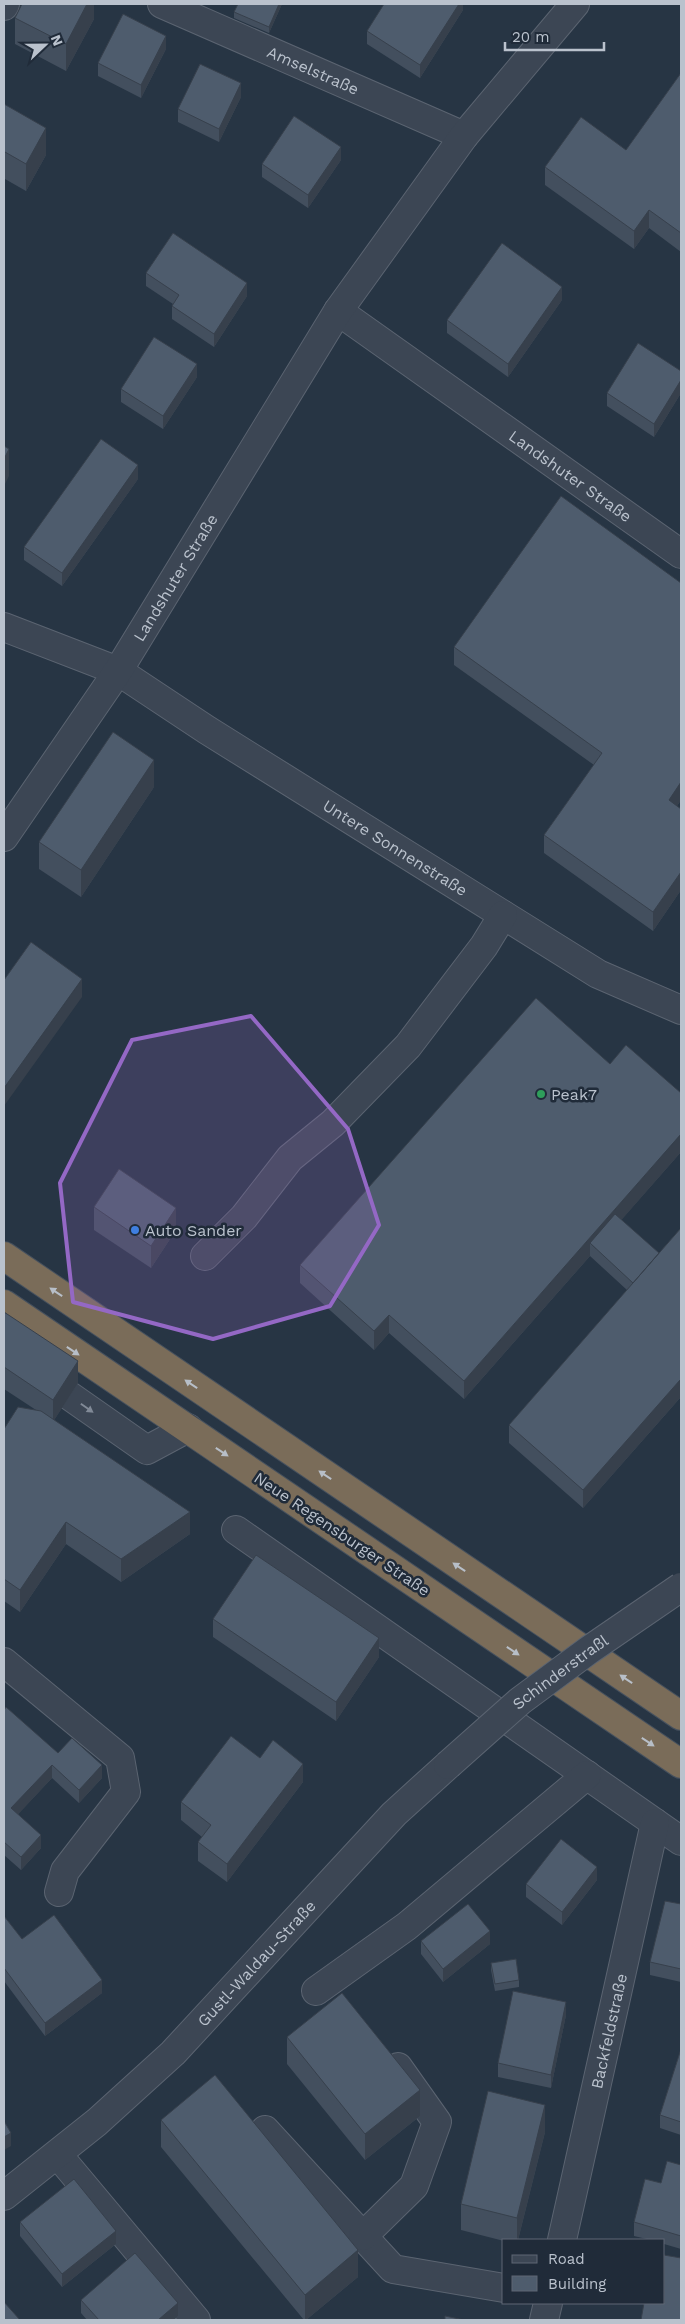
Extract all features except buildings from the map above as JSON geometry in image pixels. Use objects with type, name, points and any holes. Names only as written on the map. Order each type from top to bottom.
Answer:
[{"type":"highway","points":[[4,1256],[681,1716]]},
{"type":"highway","name":"Neue Regensburger Straße","points":[[4,1304],[681,1764]]},
{"type":"street","name":"Amselstraße","points":[[162,4],[464,136]]},
{"type":"street","name":"Landshuter Straße","points":[[4,837],[118,671],[338,311],[464,136],[575,4]]},
{"type":"street","name":"Landshuter Straße","points":[[338,311],[681,554]]},
{"type":"street","name":"Untere Sonnenstraße","points":[[4,627],[118,671],[216,735],[598,974],[681,1010]]},
{"type":"street","points":[[205,1256],[244,1216],[290,1158],[333,1123],[408,1046],[484,946],[503,914]]},
{"type":"street","points":[[4,1350],[147,1450],[188,1428]]},
{"type":"street","points":[[236,1530],[681,1841]]},
{"type":"street","name":"Schinderstraßl","points":[[448,1765],[528,1696],[589,1650],[681,1587]]},
{"type":"street","points":[[4,1662],[120,1758],[126,1792],[65,1871],[59,1892]]},
{"type":"street","name":"Gustl-Waldau-Straße","points":[[4,2196],[58,2155],[97,2122],[173,2053],[394,1814],[448,1765]]},
{"type":"street","points":[[316,1991],[406,1926],[587,1776]]},
{"type":"street","name":"Backfeldstraße","points":[[562,2239],[655,1823]]},
{"type":"street","points":[[363,2236],[414,2186],[437,2122],[396,2064]]},
{"type":"street","points":[[265,2130],[393,2269],[502,2288]]},
{"type":"street","points":[[58,2155],[196,2320]]},
{"type":"street","points":[[544,2320],[548,2304]]},
{"type":"highlighted area","points":[[251,1016],[348,1129],[379,1225],[330,1306],[213,1339],[73,1302],[60,1183],[132,1040]]},
{"type":"place","name":"Peak7","points":[[541,1094]]},
{"type":"place","name":"Auto Sander","points":[[135,1230]]}]
